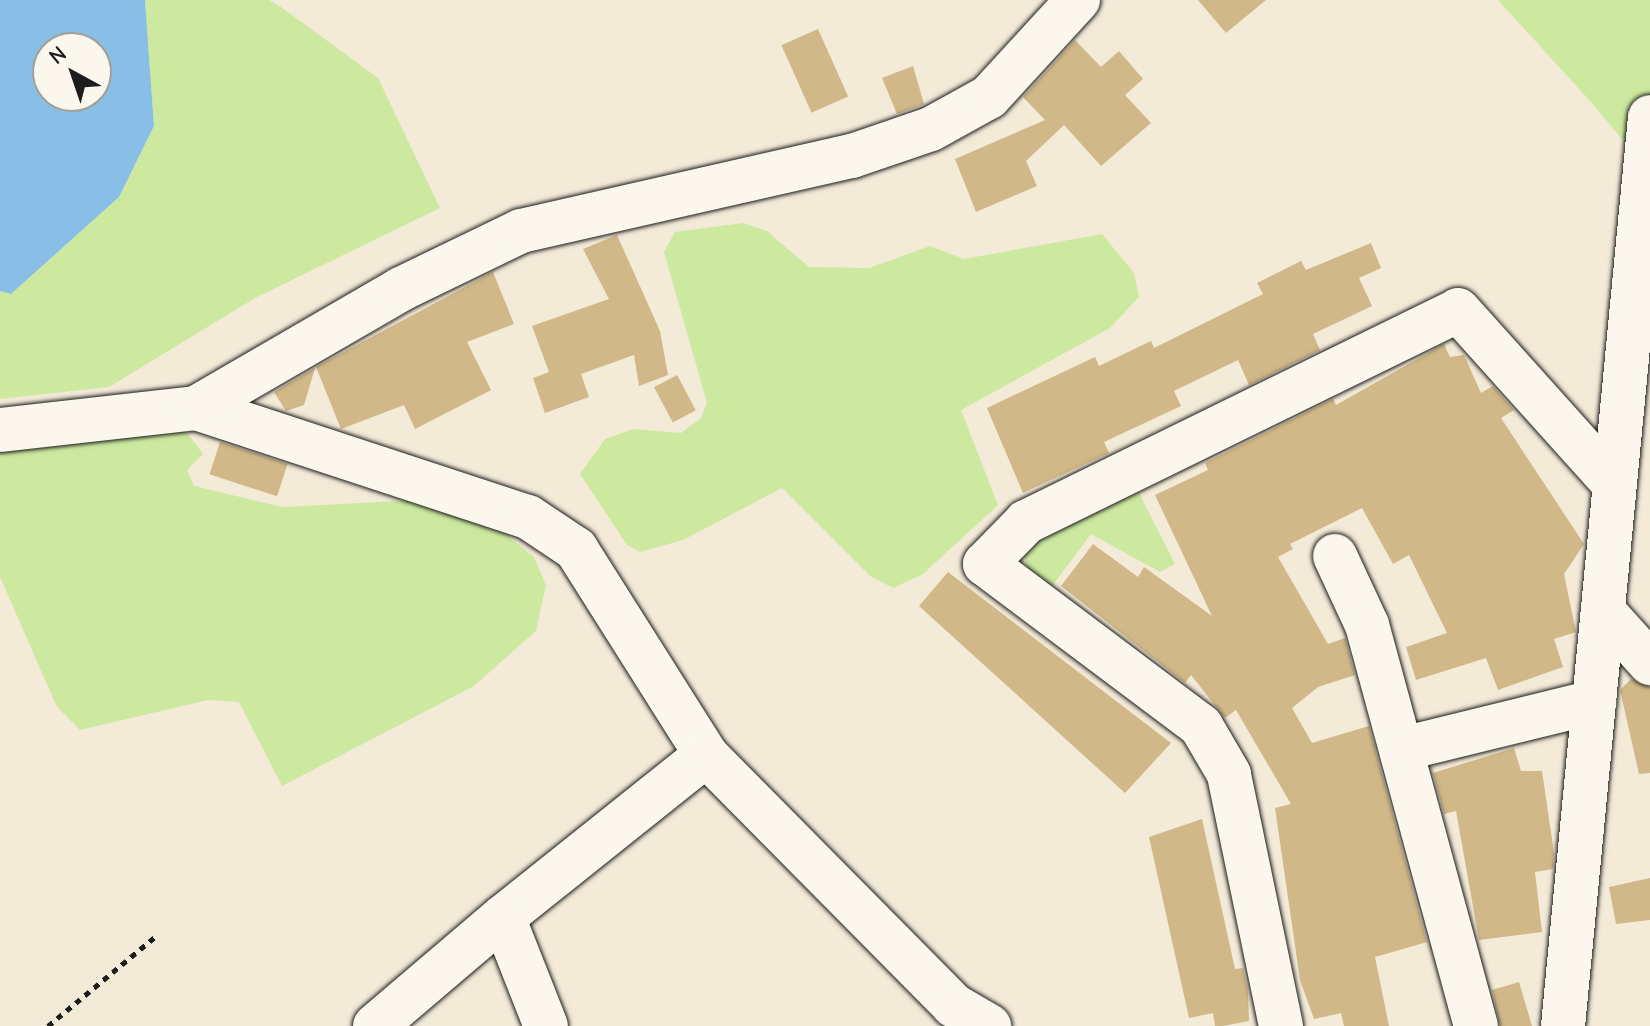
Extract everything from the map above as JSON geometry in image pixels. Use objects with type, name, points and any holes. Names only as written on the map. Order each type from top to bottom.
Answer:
[{"type":"street","points":[[0,430],[196,408],[401,289],[521,231],[852,156],[931,129],[989,97],[1078,0]]},
{"type":"street","points":[[1563,1026],[1650,117]]},
{"type":"street","points":[[1281,1026],[1229,774],[1201,726],[985,564],[1026,522],[1458,310],[1614,484]]},
{"type":"street","points":[[196,408],[528,517],[576,549],[706,755],[953,1005],[989,1026]]},
{"type":"street","points":[[1335,556],[1367,625],[1476,1026]]},
{"type":"street","points":[[1604,612],[1650,663]]},
{"type":"street","points":[[1402,749],[1594,702]]},
{"type":"street","points":[[375,1026],[503,917],[706,755]]},
{"type":"street","points":[[503,917],[543,1022]]},
{"type":"path","points":[[48,1026],[156,936]]},
{"type":"green space","points":[[145,0],[269,0],[281,7],[378,78],[440,208],[257,297],[109,387],[0,399],[0,291],[11,294],[119,197],[154,126]]},
{"type":"green space","points":[[1498,0],[1650,0],[1650,173],[1591,102]]},
{"type":"green space","points":[[743,223],[767,231],[809,267],[869,268],[930,246],[964,259],[1102,234],[1134,273],[1139,297],[1110,328],[961,410],[998,505],[923,574],[893,588],[870,576],[782,488],[683,540],[640,552],[627,545],[580,474],[605,439],[633,429],[681,433],[701,418],[707,403],[664,252],[675,232]]},
{"type":"green space","points":[[182,426],[203,454],[187,470],[194,486],[282,507],[419,500],[485,518],[534,557],[546,585],[536,631],[474,686],[282,786],[239,702],[208,700],[80,730],[57,707],[0,577],[0,446]]},
{"type":"green space","points":[[1134,483],[1175,564],[1160,572],[1091,534],[1050,589],[1034,586],[1022,550]]},
{"type":"water","points":[[0,0],[145,0],[154,126],[119,197],[11,294],[0,291]]},
{"type":"building","points":[[1198,0],[1266,0],[1226,33]]},
{"type":"building","points":[[818,29],[848,97],[812,113],[781,45]]},
{"type":"building","points":[[1075,40],[1101,67],[1119,51],[1143,79],[1125,95],[1151,123],[1101,166],[1064,125],[1026,161],[1037,186],[976,212],[955,159],[1045,120],[1023,97]]},
{"type":"building","points":[[913,66],[924,104],[897,114],[882,78]]},
{"type":"building","points":[[617,235],[660,331],[668,375],[639,386],[634,355],[581,374],[589,397],[545,413],[533,378],[549,372],[532,326],[609,299],[583,249]]},
{"type":"building","points":[[1371,243],[1381,268],[1359,278],[1372,306],[1313,334],[1320,350],[1249,385],[1238,360],[1174,391],[1181,406],[1104,442],[1109,453],[1023,493],[987,408],[1095,357],[1099,366],[1151,341],[1154,348],[1263,294],[1257,283],[1301,261],[1306,270]]},
{"type":"building","points":[[493,272],[514,324],[467,342],[491,390],[415,429],[404,405],[341,429],[316,367]]},
{"type":"building","points":[[1444,344],[1450,357],[1464,355],[1481,393],[1493,386],[1514,410],[1501,418],[1584,544],[1564,574],[1576,632],[1554,639],[1563,667],[1498,690],[1486,658],[1416,680],[1406,647],[1447,633],[1409,555],[1393,564],[1362,508],[1290,544],[1293,549],[1278,557],[1328,644],[1345,638],[1355,675],[1318,687],[1292,708],[1312,743],[1369,726],[1427,942],[1375,957],[1389,1026],[1344,1026],[1341,1013],[1314,1019],[1300,980],[1275,808],[1291,804],[1236,710],[1225,718],[1191,675],[1185,683],[1061,586],[1093,544],[1138,577],[1144,567],[1212,616],[1155,495],[1208,470],[1205,463],[1333,399],[1336,405]]},
{"type":"building","points":[[315,368],[304,405],[286,411],[274,392]]},
{"type":"building","points":[[677,375],[696,410],[673,423],[654,387]]},
{"type":"building","points":[[220,442],[288,464],[277,496],[209,474]]},
{"type":"building","points":[[948,572],[1171,743],[1125,793],[919,606]]},
{"type":"building","points":[[1631,679],[1650,687],[1650,773],[1639,774],[1620,690]]},
{"type":"building","points":[[1514,748],[1521,771],[1542,771],[1554,853],[1553,869],[1535,872],[1542,932],[1479,940],[1456,811],[1444,814],[1433,773]]},
{"type":"building","points":[[1202,819],[1235,969],[1243,968],[1248,991],[1249,1021],[1223,1026],[1215,1026],[1213,1013],[1189,1018],[1149,837]]},
{"type":"building","points":[[1650,878],[1650,920],[1616,924],[1609,887]]},
{"type":"building","points":[[1519,982],[1532,1026],[1500,1026],[1492,990]]}]
